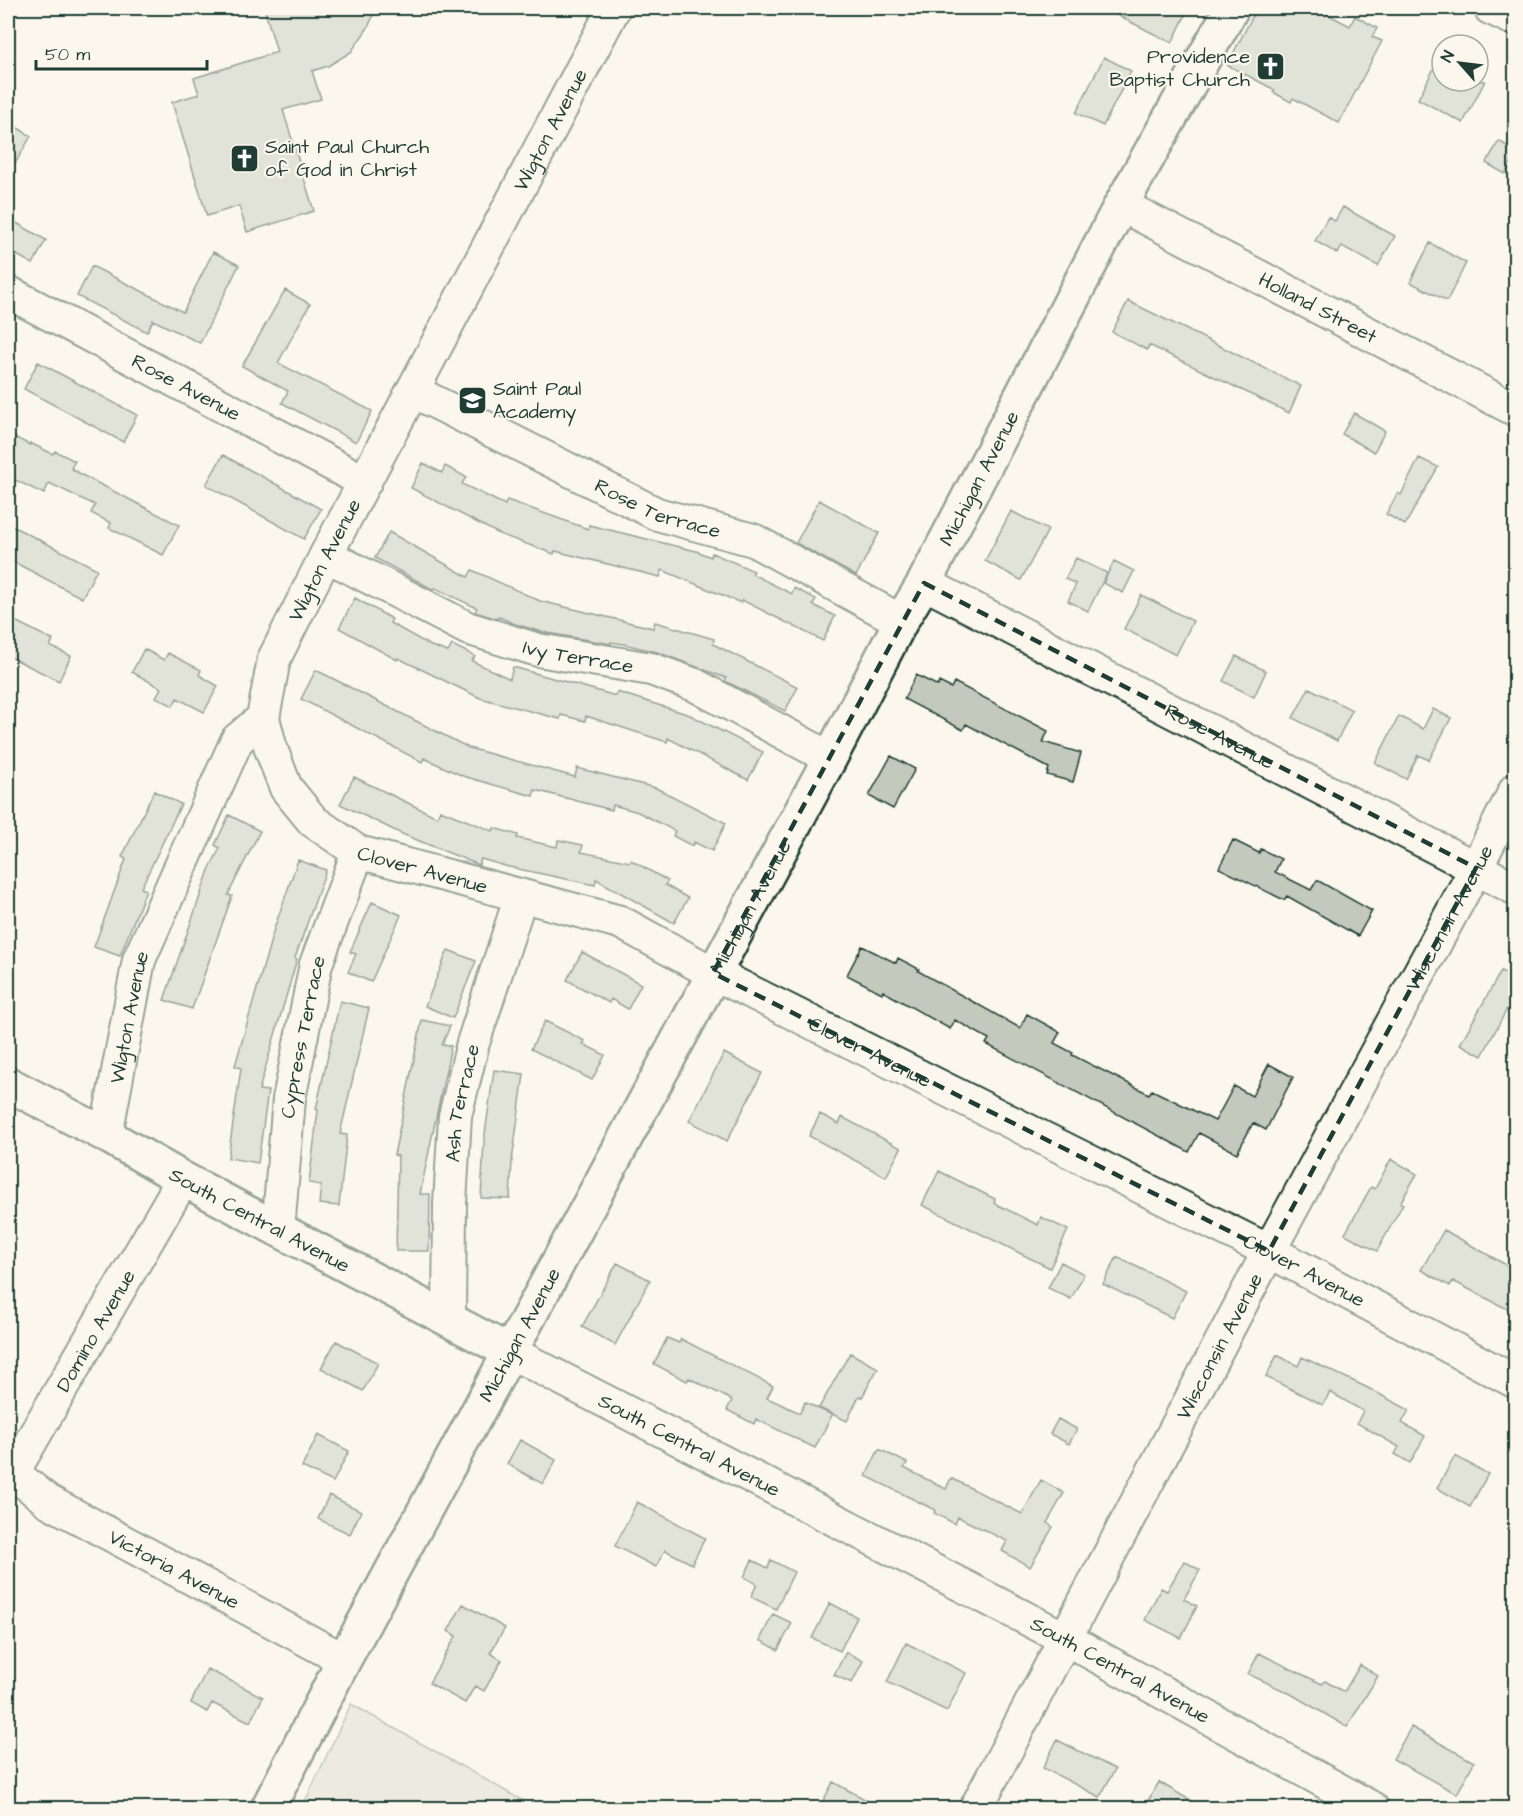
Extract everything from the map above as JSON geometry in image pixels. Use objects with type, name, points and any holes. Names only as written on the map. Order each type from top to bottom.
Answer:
[{"type":"main road","name":"Michigan Avenue","points":[[268,1809],[344,1660],[830,758],[901,621],[924,584],[1121,205],[1232,8]]},
{"type":"main road","name":"South Central Avenue","points":[[8,1084],[510,1352]]},
{"type":"street","name":"Wigton Avenue","points":[[106,1135],[139,960],[237,740],[263,718],[274,659],[326,555],[614,8]]},
{"type":"street","points":[[1490,8],[1515,20]]},
{"type":"street","name":"Holland Street","points":[[1121,205],[1515,410]]},
{"type":"street","name":"Rose Avenue","points":[[8,292],[365,482]]},
{"type":"street","name":"Rose Terrace","points":[[413,391],[657,514],[753,540],[901,621]]},
{"type":"street","name":"Ivy Terrace","points":[[326,555],[467,628],[538,650],[651,669],[695,685],[830,758]]},
{"type":"street","name":"Rose Avenue","points":[[924,584],[1515,889]]},
{"type":"street","name":"Clover Avenue","points":[[263,718],[271,749],[286,788],[313,821],[358,852],[620,922],[714,973],[1269,1251],[1515,1382]]},
{"type":"street","name":"Wisconsin Avenue","points":[[976,1809],[1269,1251],[1476,868],[1515,789]]},
{"type":"street","name":"Cypress Terrace","points":[[278,1230],[289,1099],[316,964],[358,852]]},
{"type":"street","name":"Ash Terrace","points":[[449,1320],[450,1203],[455,1116],[473,1043],[521,896]]},
{"type":"street","name":"Domino Avenue","points":[[9,1475],[183,1179]]},
{"type":"street","name":"South Central Avenue","points":[[510,1352],[1066,1639],[1372,1809]]},
{"type":"street","name":"Victoria Avenue","points":[[9,1475],[48,1501],[344,1660]]},
{"type":"highlighted area","points":[[924,583],[1476,868],[1269,1251],[713,973]]},
{"type":"shaded area","points":[[351,1704],[536,1808],[302,1808]]},
{"type":"building","name":"Saint Paul Church of God in Christ","points":[[264,8],[377,8],[367,29],[351,52],[328,66],[312,71],[321,99],[283,110],[314,211],[247,232],[239,206],[207,216],[172,102],[199,94],[194,78],[277,52]]},
{"type":"building","points":[[1103,8],[1173,8],[1186,14],[1172,43]]},
{"type":"building","name":"Providence Baptist Church","points":[[1257,8],[1316,8],[1350,26],[1355,16],[1377,28],[1372,37],[1382,41],[1339,123],[1293,98],[1291,102],[1273,92],[1275,90],[1227,65]]},
{"type":"building","points":[[1104,57],[1131,71],[1103,126],[1076,113]]},
{"type":"building","points":[[1430,76],[1430,93],[1479,93],[1463,123],[1418,99]]},
{"type":"building","points":[[8,122],[31,136],[8,176]]},
{"type":"building","points":[[1499,141],[1515,151],[1515,156],[1505,174],[1486,163]]},
{"type":"building","points":[[1343,207],[1395,236],[1378,266],[1342,246],[1338,254],[1315,241],[1328,217],[1335,221]]},
{"type":"building","points":[[8,218],[46,240],[33,264],[8,250]]},
{"type":"building","points":[[1430,243],[1466,263],[1447,301],[1410,282]]},
{"type":"building","points":[[213,252],[239,265],[200,343],[153,320],[147,332],[77,296],[92,266],[183,312]]},
{"type":"building","points":[[285,290],[310,304],[278,363],[372,411],[356,442],[282,403],[288,391],[242,366]]},
{"type":"building","points":[[1128,301],[1301,386],[1289,413],[1149,345],[1147,350],[1112,332]]},
{"type":"building","points":[[38,362],[137,415],[123,442],[24,389]]},
{"type":"building","points":[[1354,413],[1385,431],[1374,452],[1342,434]]},
{"type":"building","points":[[8,434],[30,445],[30,443],[53,454],[55,451],[75,461],[71,468],[82,475],[179,525],[163,555],[109,528],[111,523],[91,513],[95,505],[49,483],[44,494],[13,479],[15,475],[8,471]]},
{"type":"building","points":[[223,455],[321,509],[304,539],[206,485]]},
{"type":"building","points":[[1419,458],[1438,467],[1405,525],[1386,514],[1398,493],[1401,495]]},
{"type":"building","points":[[423,463],[442,473],[445,466],[466,477],[462,484],[505,505],[507,500],[588,529],[589,525],[696,551],[711,557],[712,553],[754,571],[752,574],[792,594],[794,588],[816,599],[813,605],[835,616],[823,641],[742,600],[741,603],[662,570],[660,577],[555,551],[554,554],[499,534],[411,488]]},
{"type":"building","points":[[819,500],[879,533],[856,576],[796,543]]},
{"type":"building","points":[[1011,511],[1048,530],[1021,580],[985,561]]},
{"type":"building","points":[[8,524],[97,569],[82,598],[8,559]]},
{"type":"building","points":[[389,532],[468,577],[472,570],[540,601],[653,628],[655,622],[714,639],[713,644],[798,687],[785,711],[725,681],[726,678],[657,652],[624,644],[611,642],[611,644],[542,632],[499,617],[498,619],[475,612],[477,608],[435,588],[434,590],[375,558]]},
{"type":"building","points":[[1076,558],[1107,573],[1088,611],[1068,601],[1076,584],[1065,579]]},
{"type":"building","points":[[1114,561],[1134,571],[1123,593],[1103,583]]},
{"type":"building","points":[[1141,595],[1193,621],[1176,655],[1124,629]]},
{"type":"building","points":[[355,598],[392,619],[390,623],[431,646],[448,652],[452,645],[475,656],[472,661],[510,679],[513,667],[616,696],[617,692],[690,715],[763,752],[748,780],[668,738],[667,742],[586,716],[585,721],[561,715],[560,719],[480,698],[398,658],[397,660],[339,628]]},
{"type":"building","points":[[15,621],[53,640],[50,646],[71,656],[59,681],[8,656],[8,637]]},
{"type":"building","points":[[144,649],[164,660],[168,653],[201,670],[199,675],[218,686],[204,712],[177,698],[173,706],[156,697],[161,688],[132,672]]},
{"type":"building","points":[[1236,656],[1266,671],[1254,697],[1223,681]]},
{"type":"building","points":[[316,670],[469,748],[575,777],[577,768],[656,788],[726,823],[712,851],[694,842],[692,846],[673,836],[675,831],[638,812],[613,805],[612,810],[535,790],[533,796],[463,776],[424,758],[422,762],[301,699]]},
{"type":"building","points":[[916,675],[938,686],[939,682],[951,688],[954,682],[1048,731],[1043,742],[1081,753],[1073,782],[1047,775],[1049,768],[966,724],[963,730],[904,699]]},
{"type":"building","points":[[1309,688],[1352,710],[1337,741],[1293,718]]},
{"type":"building","points":[[1433,709],[1451,718],[1429,760],[1418,755],[1406,779],[1375,763],[1399,716],[1423,729]]},
{"type":"building","points":[[891,756],[915,769],[893,809],[869,796]]},
{"type":"building","points":[[354,777],[437,817],[440,810],[493,831],[494,828],[518,835],[517,838],[557,847],[558,840],[583,845],[581,852],[630,862],[631,860],[668,881],[665,885],[688,898],[674,923],[596,879],[595,885],[481,859],[479,865],[402,834],[340,804]]},
{"type":"building","points":[[154,791],[181,804],[141,888],[146,890],[120,956],[94,947],[126,859],[122,857]]},
{"type":"building","points":[[229,815],[260,831],[228,895],[232,896],[192,1009],[164,1000],[209,870],[220,848],[215,845]]},
{"type":"building","points":[[1233,840],[1259,853],[1261,849],[1281,859],[1275,872],[1311,890],[1317,880],[1372,911],[1358,936],[1287,896],[1284,900],[1219,868]]},
{"type":"building","points":[[298,860],[326,870],[295,958],[297,959],[259,1090],[268,1091],[258,1163],[228,1158],[241,1068],[235,1066],[274,929]]},
{"type":"building","points":[[372,902],[401,915],[371,982],[348,972],[356,954],[350,952]]},
{"type":"building","points":[[862,946],[896,963],[898,958],[1020,1028],[1027,1014],[1060,1032],[1054,1043],[1073,1053],[1072,1055],[1149,1094],[1152,1090],[1215,1121],[1234,1086],[1252,1096],[1269,1064],[1293,1077],[1266,1130],[1253,1123],[1237,1153],[1199,1133],[1189,1152],[986,1044],[989,1039],[955,1020],[950,1029],[883,991],[882,993],[847,975]]},
{"type":"building","points":[[448,950],[476,961],[453,1018],[425,1006]]},
{"type":"building","points":[[582,952],[641,984],[628,1009],[611,999],[609,1003],[567,980]]},
{"type":"building","points":[[1501,971],[1515,979],[1515,1014],[1507,1009],[1482,1056],[1460,1044]]},
{"type":"building","points":[[340,1001],[369,1008],[340,1134],[347,1135],[339,1206],[319,1204],[321,1185],[309,1183],[318,1110],[316,1109]]},
{"type":"building","points":[[422,1020],[450,1026],[442,1045],[451,1046],[420,1194],[430,1194],[429,1251],[396,1251],[398,1156],[394,1155]]},
{"type":"building","points":[[545,1021],[585,1041],[583,1044],[605,1055],[592,1080],[531,1049]]},
{"type":"building","points":[[724,1053],[762,1073],[727,1141],[689,1121]]},
{"type":"building","points":[[494,1070],[524,1074],[512,1161],[510,1199],[481,1198],[484,1141]]},
{"type":"building","points":[[820,1114],[839,1124],[842,1117],[901,1148],[886,1177],[809,1136]]},
{"type":"building","points":[[1391,1159],[1417,1174],[1377,1251],[1345,1234],[1371,1187],[1375,1189]]},
{"type":"building","points":[[939,1171],[995,1199],[994,1203],[1038,1225],[1041,1217],[1068,1230],[1050,1268],[922,1205]]},
{"type":"building","points":[[1444,1230],[1515,1270],[1515,1313],[1453,1281],[1450,1286],[1421,1270]]},
{"type":"building","points":[[1117,1257],[1186,1291],[1172,1318],[1103,1284]]},
{"type":"building","points":[[1061,1262],[1084,1274],[1071,1299],[1048,1288]]},
{"type":"building","points":[[617,1263],[650,1280],[615,1345],[582,1327]]},
{"type":"building","points":[[667,1338],[679,1343],[681,1339],[773,1386],[767,1398],[800,1413],[805,1402],[832,1415],[815,1448],[756,1419],[754,1424],[727,1410],[732,1400],[689,1378],[687,1381],[654,1364]]},
{"type":"building","points":[[336,1341],[378,1363],[363,1391],[321,1368]]},
{"type":"building","points":[[850,1353],[878,1368],[862,1397],[859,1396],[847,1421],[819,1408]]},
{"type":"building","points":[[1277,1355],[1298,1366],[1302,1357],[1409,1410],[1402,1423],[1425,1436],[1410,1463],[1395,1454],[1399,1447],[1357,1423],[1363,1411],[1330,1392],[1323,1405],[1266,1377]]},
{"type":"building","points":[[1058,1419],[1077,1429],[1069,1444],[1050,1434]]},
{"type":"building","points":[[318,1435],[349,1451],[333,1482],[302,1467]]},
{"type":"building","points":[[520,1440],[556,1460],[543,1484],[507,1464]]},
{"type":"building","points":[[879,1449],[907,1463],[904,1468],[946,1489],[951,1478],[1022,1514],[1041,1480],[1064,1493],[1047,1523],[1053,1527],[1030,1567],[1002,1551],[1007,1541],[958,1517],[955,1524],[934,1513],[935,1510],[866,1476]]},
{"type":"building","points":[[1455,1456],[1488,1474],[1470,1507],[1437,1488]]},
{"type":"building","points":[[329,1495],[361,1511],[350,1534],[318,1519]]},
{"type":"building","points":[[637,1502],[705,1538],[692,1564],[665,1550],[656,1567],[615,1546]]},
{"type":"building","points":[[752,1560],[768,1568],[771,1560],[794,1572],[776,1609],[751,1597],[757,1584],[744,1577]]},
{"type":"building","points":[[1184,1561],[1200,1570],[1184,1599],[1197,1606],[1181,1638],[1145,1620],[1161,1588],[1167,1591]]},
{"type":"building","points":[[830,1603],[857,1617],[840,1651],[812,1638]]},
{"type":"building","points":[[463,1604],[505,1628],[490,1653],[502,1660],[484,1691],[475,1686],[465,1703],[429,1683],[456,1636],[448,1631]]},
{"type":"building","points":[[773,1614],[792,1623],[778,1650],[760,1640]]},
{"type":"building","points":[[906,1643],[966,1673],[947,1711],[887,1682]]},
{"type":"building","points":[[846,1652],[863,1661],[852,1683],[834,1675]]},
{"type":"building","points":[[1259,1653],[1322,1684],[1325,1681],[1344,1692],[1360,1665],[1378,1676],[1347,1727],[1291,1694],[1248,1674]]},
{"type":"building","points":[[207,1669],[263,1697],[250,1722],[212,1703],[207,1712],[191,1703]]},
{"type":"building","points":[[1411,1727],[1474,1762],[1457,1794],[1393,1759]]},
{"type":"building","points":[[1057,1740],[1115,1769],[1100,1797],[1043,1768]]},
{"type":"building","points":[[833,1782],[883,1809],[819,1809]]},
{"type":"building","points":[[1159,1782],[1205,1809],[1143,1809]]},
{"type":"place","name":"Providence Baptist Church","points":[[1271,67]]},
{"type":"place","name":"Saint Paul Church of God in Christ","points":[[244,158]]},
{"type":"place","name":"Saint Paul Academy","points":[[472,400]]}]
